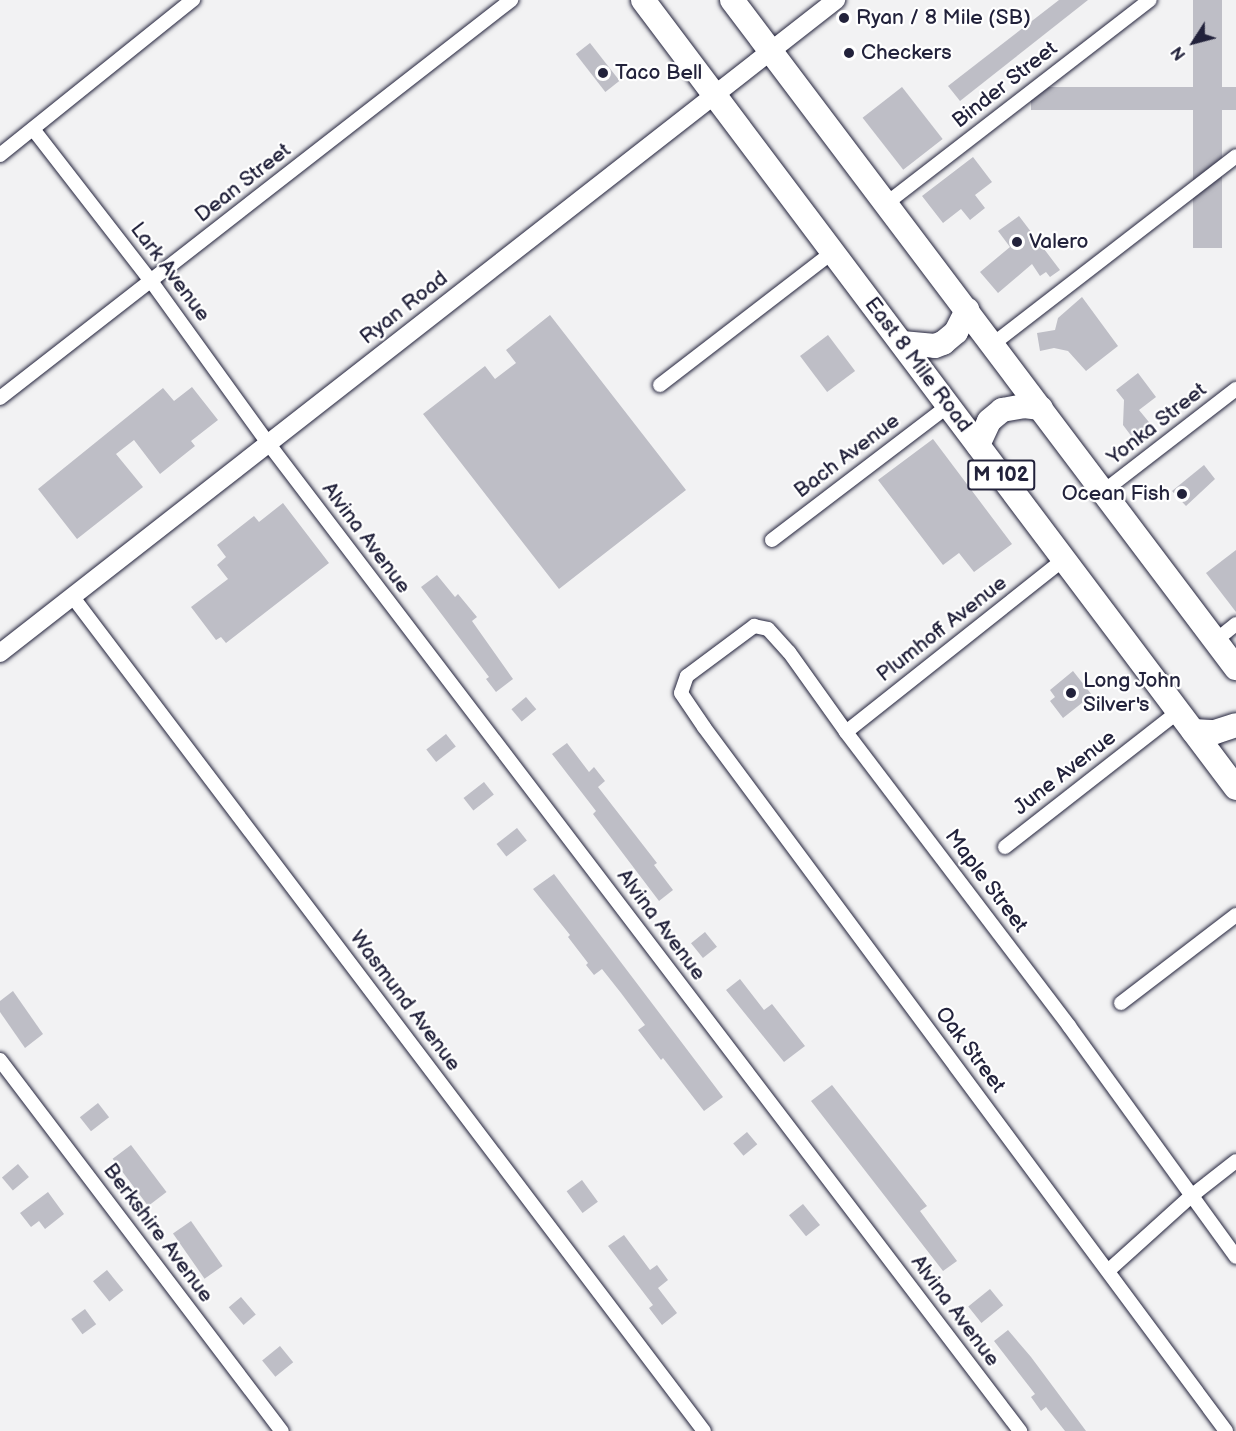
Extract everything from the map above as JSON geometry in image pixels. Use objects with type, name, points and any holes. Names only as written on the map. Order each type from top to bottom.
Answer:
[{"type":"highway","name":"East 8 Mile Road","points":[[643,0],[1236,788]]},
{"type":"highway","points":[[732,0],[1236,668]]},
{"type":"highway","points":[[902,344],[934,346],[943,343],[956,332],[967,310]]},
{"type":"highway","points":[[978,445],[989,421],[1002,410],[1024,406],[1041,408]]},
{"type":"highway","points":[[1193,731],[1215,732],[1236,725]]},
{"type":"main road","name":"Ryan Road","points":[[0,653],[836,0]]},
{"type":"street","points":[[0,155],[193,0]]},
{"type":"street","name":"Dean Street","points":[[0,399],[510,0]]},
{"type":"street","name":"Binder Street","points":[[887,203],[1150,0]]},
{"type":"street","name":"Lark Avenue","points":[[33,129],[151,281],[268,443]]},
{"type":"street","points":[[993,344],[1236,156]]},
{"type":"street","points":[[660,385],[833,252]]},
{"type":"street","name":"Yonka Street","points":[[1104,491],[1236,389]]},
{"type":"street","name":"Bach Avenue","points":[[772,540],[949,405]]},
{"type":"street","name":"Alvina Avenue","points":[[268,443],[1020,1431]]},
{"type":"street","name":"Plumhoff Avenue","points":[[846,732],[1064,559]]},
{"type":"street","name":"Wasmund Avenue","points":[[72,596],[704,1431]]},
{"type":"street","points":[[1215,640],[1236,624]]},
{"type":"street","name":"Maple Street","points":[[681,693],[687,676],[754,626],[768,628],[789,652],[846,732],[1069,1026],[1190,1197],[1236,1257]]},
{"type":"street","name":"Oak Street","points":[[681,693],[704,728],[1109,1270],[1226,1431]]},
{"type":"street","name":"June Avenue","points":[[1005,847],[1179,711]]},
{"type":"street","points":[[1121,1003],[1236,915]]},
{"type":"street","name":"Berkshire Avenue","points":[[0,1060],[282,1431]]},
{"type":"street","points":[[1109,1270],[1190,1197],[1236,1161]]},
{"type":"building","points":[[1059,0],[1088,0],[960,101],[948,86]]},
{"type":"building","points":[[1193,0],[1222,0],[1222,248],[1193,248]]},
{"type":"building","points":[[590,43],[620,81],[605,92],[576,54]]},
{"type":"building","points":[[902,87],[943,139],[903,170],[863,118]]},
{"type":"building","points":[[1031,87],[1236,87],[1236,110],[1031,110]]},
{"type":"building","points":[[973,157],[992,182],[975,195],[985,208],[970,220],[961,209],[943,223],[922,196]]},
{"type":"building","points":[[1019,216],[1060,270],[1050,277],[1046,272],[1040,276],[1032,264],[998,293],[980,272],[1010,247],[998,231]]},
{"type":"building","points":[[1082,297],[1118,346],[1086,371],[1068,351],[1054,348],[1040,351],[1037,333],[1055,330],[1058,318]]},
{"type":"building","points":[[550,315],[686,490],[559,589],[423,414],[485,366],[495,379],[516,363],[506,350]]},
{"type":"building","points":[[828,335],[855,371],[827,392],[800,356]]},
{"type":"building","points":[[1138,373],[1156,397],[1139,410],[1153,427],[1135,441],[1123,425],[1124,400],[1116,390]]},
{"type":"building","points":[[192,387],[218,420],[191,441],[195,446],[160,474],[134,440],[116,454],[143,487],[77,539],[38,489],[163,388],[174,401]]},
{"type":"building","points":[[933,439],[1012,544],[974,572],[959,553],[943,565],[878,480]]},
{"type":"building","points":[[1204,465],[1215,479],[1186,506],[1172,491]]},
{"type":"building","points":[[283,503],[329,563],[226,643],[221,637],[216,640],[191,607],[228,579],[217,565],[226,557],[217,545],[254,516],[259,522]]},
{"type":"building","points":[[1236,550],[1236,612],[1206,573]]},
{"type":"building","points":[[437,575],[455,597],[458,594],[477,617],[472,621],[513,679],[496,692],[486,679],[489,677],[421,587]]},
{"type":"building","name":"Long John Silver's","points":[[1073,671],[1092,695],[1063,718],[1050,701],[1055,697],[1050,690]]},
{"type":"building","points":[[526,697],[536,709],[522,721],[511,709]]},
{"type":"building","points":[[446,734],[456,747],[436,762],[426,749]]},
{"type":"building","points":[[567,743],[589,772],[594,767],[605,781],[598,787],[657,863],[654,865],[673,890],[659,901],[593,814],[596,811],[552,754]]},
{"type":"building","points":[[484,782],[494,795],[473,811],[464,798]]},
{"type":"building","points":[[517,828],[527,841],[506,857],[497,844]]},
{"type":"building","points":[[554,874],[723,1097],[704,1111],[638,1030],[645,1025],[621,993],[602,969],[594,975],[586,965],[588,963],[568,937],[570,935],[533,889]]},
{"type":"building","points":[[705,932],[717,947],[703,958],[691,943]]},
{"type":"building","points":[[740,979],[764,1010],[772,1004],[805,1046],[784,1062],[726,990]]},
{"type":"building","points":[[13,991],[43,1034],[25,1048],[0,1012],[0,1001]]},
{"type":"building","points":[[832,1085],[927,1206],[920,1211],[957,1261],[943,1271],[811,1101]]},
{"type":"building","points":[[98,1103],[109,1117],[91,1131],[80,1117]]},
{"type":"building","points":[[747,1132],[757,1144],[743,1156],[733,1144]]},
{"type":"building","points":[[131,1145],[167,1192],[148,1206],[113,1159]]},
{"type":"building","points":[[18,1164],[29,1177],[13,1191],[2,1177]]},
{"type":"building","points":[[582,1180],[598,1202],[582,1213],[567,1191]]},
{"type":"building","points":[[48,1192],[64,1214],[45,1229],[39,1221],[31,1227],[20,1213]]},
{"type":"building","points":[[803,1204],[820,1225],[806,1236],[789,1215]]},
{"type":"building","points":[[191,1221],[223,1266],[205,1279],[173,1234]]},
{"type":"building","points":[[624,1235],[650,1270],[657,1265],[668,1280],[658,1288],[677,1313],[662,1325],[649,1308],[653,1305],[608,1246]]},
{"type":"building","points":[[107,1270],[123,1290],[109,1302],[93,1281]]},
{"type":"building","points":[[990,1289],[1003,1305],[981,1323],[968,1307]]},
{"type":"building","points":[[241,1297],[256,1315],[244,1325],[229,1307]]},
{"type":"building","points":[[85,1309],[96,1324],[82,1334],[71,1319]]},
{"type":"building","points":[[1008,1330],[1086,1431],[1065,1431],[1046,1407],[1041,1411],[1031,1397],[1035,1394],[994,1341]]},
{"type":"building","points":[[280,1346],[293,1362],[275,1377],[262,1360]]},
{"type":"place","name":"Ryan / 8 Mile (SB)","points":[[844,18]]},
{"type":"place","name":"Checkers","points":[[849,53]]},
{"type":"place","name":"Taco Bell","points":[[603,73]]},
{"type":"place","name":"Valero","points":[[1017,242]]},
{"type":"place","name":"Ocean Fish","points":[[1182,494]]},
{"type":"place","name":"Long John Silver's","points":[[1071,693]]}]
